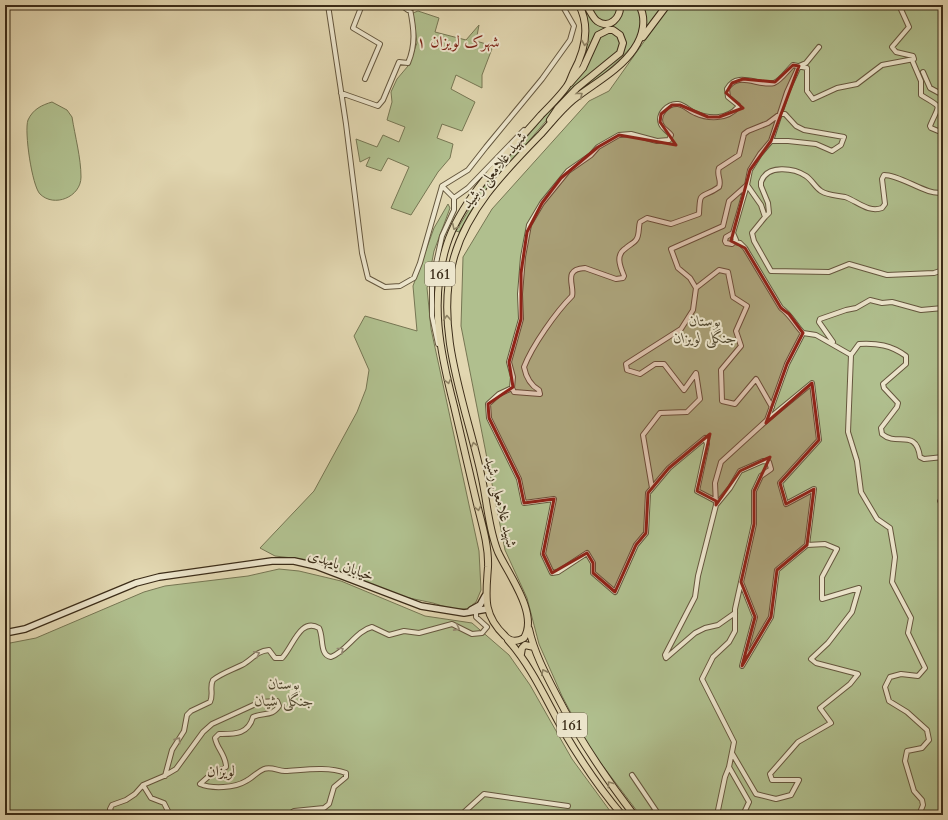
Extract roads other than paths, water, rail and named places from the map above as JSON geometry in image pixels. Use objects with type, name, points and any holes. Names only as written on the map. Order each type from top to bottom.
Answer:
[{"type":"main road","name":"شهید غلامعلی رشید","points":[[507,639],[495,625],[487,609],[485,596],[488,566],[484,536],[442,356],[437,316],[437,295],[447,243],[457,222],[473,197],[568,85],[580,60],[585,42],[584,17],[579,5]]},
{"type":"main road","points":[[586,5],[597,20],[607,24],[614,21],[619,15],[620,5]]},
{"type":"main road","name":"شهید غلامعلی رشید","points":[[528,626],[527,613],[523,600],[497,549],[451,351],[447,319],[449,279],[456,248],[469,221],[495,184],[572,101],[622,63],[635,48],[644,28],[644,17],[639,5]]},
{"type":"main road","points":[[635,48],[667,5]]},
{"type":"main road","points":[[540,134],[558,108],[569,96],[620,53],[623,46],[620,35],[613,30],[608,30],[598,35],[583,68],[568,85]]},
{"type":"main road","name":"خیابان یامهدی","points":[[5,633],[25,629],[136,583],[159,577],[256,562],[294,561],[337,573],[404,601],[421,606],[464,613],[487,609]]},
{"type":"main road","points":[[464,613],[475,609],[485,596]]},
{"type":"main road","points":[[507,639],[519,641],[524,638],[527,633],[528,626]]},
{"type":"main road","name":"161","points":[[528,626],[534,647],[544,671],[572,726],[595,763],[634,815]]},
{"type":"main road","name":"161","points":[[507,639],[521,654],[575,750],[622,815]]},
{"type":"main road","points":[[521,654],[522,648],[526,645],[534,647]]},
{"type":"street","points":[[343,5],[328,6],[362,253],[368,278],[385,287],[400,286],[414,278],[420,263],[442,186],[468,170],[542,80],[570,40],[574,26],[562,5]]},
{"type":"street","points":[[362,5],[353,28],[380,44],[365,79]]},
{"type":"street","points":[[401,5],[405,9],[410,10]]},
{"type":"street","points":[[410,10],[415,5]]},
{"type":"street","points":[[899,5],[909,27],[892,47],[896,52],[913,56],[914,58],[912,60],[921,81],[921,95],[933,101],[937,106],[937,113],[930,126],[933,130],[943,133]]},
{"type":"street","points":[[341,93],[378,106],[383,100],[399,62],[408,63],[413,50],[415,33],[410,10]]},
{"type":"street","points":[[735,242],[736,240],[733,233],[750,170],[760,154],[771,141],[787,92],[799,66],[806,63],[819,47]]},
{"type":"street","points":[[771,141],[816,144],[832,151],[837,149],[844,137],[840,135],[804,130],[796,126],[785,114],[780,114],[768,123],[754,127],[744,134],[739,155],[719,168],[719,187],[701,196],[699,200],[699,214],[671,224],[647,218],[640,222],[636,241],[624,249],[619,256],[619,264],[624,276],[623,278],[616,279],[585,268],[574,272],[570,279],[572,296],[559,309],[539,339],[524,367],[527,378],[533,387],[539,390],[540,394],[514,392],[512,388],[513,377],[509,362],[521,319],[521,273],[529,225],[540,210],[542,203],[562,178],[598,147],[619,135],[631,134],[656,141],[669,140],[671,135],[662,126],[660,118],[664,110],[672,105],[680,105],[693,113],[708,117],[719,117],[732,112],[738,107],[736,102],[726,93],[728,85],[743,79],[769,84],[775,82],[793,65],[807,68],[807,91],[813,99],[837,88],[857,84],[882,64],[899,60],[912,60]]},
{"type":"street","points":[[922,72],[930,88],[943,95]]},
{"type":"street","points":[[454,198],[468,188],[511,143],[541,115]]},
{"type":"street","points":[[943,192],[934,192],[902,179],[884,175],[882,179],[885,204],[882,208],[874,209],[857,205],[845,197],[828,194],[817,189],[805,175],[778,169],[766,174],[761,182],[769,207],[769,213],[752,233],[754,241],[771,271],[829,272],[849,264],[887,275],[934,273],[943,270]]},
{"type":"street","points":[[652,488],[644,435],[660,413],[687,412],[700,399],[696,373],[684,390],[664,364],[655,364],[640,374],[627,370],[626,364],[681,328],[693,310],[696,288],[690,278],[678,268],[671,249],[723,226],[729,201],[747,185]]},
{"type":"street","points":[[747,185],[761,205],[765,217]]},
{"type":"street","points":[[442,186],[454,198],[454,210],[442,236],[432,282],[433,321],[442,356]]},
{"type":"street","points":[[733,233],[726,237],[725,241],[730,244],[735,242],[740,243],[745,248],[781,308],[789,314],[795,325],[803,333],[816,334],[851,355]]},
{"type":"street","points":[[696,288],[719,270],[728,272],[733,297],[747,306],[736,331],[741,346],[721,370],[722,401],[735,404],[756,379],[772,407]]},
{"type":"street","points":[[834,344],[822,328],[819,322],[820,319],[856,308],[870,300],[882,303],[892,302],[921,310],[943,308]]},
{"type":"street","points":[[767,420],[787,364],[803,333]]},
{"type":"street","points":[[919,815],[923,805],[922,800],[914,791],[906,761],[907,751],[922,748],[930,740],[927,730],[907,712],[889,701],[884,687],[890,677],[901,674],[918,676],[925,668],[908,633],[911,618],[892,582],[895,557],[890,528],[878,519],[861,492],[857,461],[848,432],[851,355],[859,344],[879,343],[897,349],[906,356],[906,364],[883,384],[884,388],[898,403],[897,407],[881,428],[882,434],[887,438],[911,440],[917,444],[920,457],[924,459],[943,457]]},
{"type":"street","points":[[734,613],[718,625],[695,633],[666,658],[665,655],[695,597],[698,576],[716,503],[715,483],[721,462],[767,420],[812,383],[819,440],[780,482],[786,504],[814,489],[807,544]]},
{"type":"street","points":[[512,388],[499,394],[488,404],[489,418],[519,479],[524,503],[554,499],[543,554],[552,573],[558,572],[587,552],[593,563],[592,574],[616,592],[636,545],[646,533],[648,493],[669,468],[705,438],[707,444],[696,491],[716,503]]},
{"type":"street","points":[[716,503],[730,488],[740,471],[763,461],[769,462],[771,469],[761,476],[754,491],[754,524],[734,613],[735,631],[729,642],[713,657],[702,680],[734,742],[717,815]]},
{"type":"street","points":[[943,498],[940,501],[943,507]]},
{"type":"street","points":[[732,753],[756,794],[776,800],[791,795],[799,780],[772,780],[770,774],[798,742],[831,723],[820,708],[850,684],[858,674],[816,663],[811,659],[828,644],[852,612],[859,588],[822,599],[822,577],[837,549],[825,544],[807,544],[777,570],[771,617],[742,666],[755,617],[740,582]]},
{"type":"street","points":[[113,815],[110,809],[112,805],[126,800],[135,794],[143,785],[164,776],[172,750],[184,730],[187,715],[191,711],[210,702],[212,698],[211,684],[213,680],[242,665],[251,657],[262,651],[269,650],[275,658],[282,658],[298,634],[306,626],[311,625],[319,628],[322,634],[323,651],[325,655],[331,657],[340,652],[365,630],[372,627],[389,635],[404,631],[419,633],[452,624],[472,634],[482,633],[487,627],[476,617],[476,612]]},
{"type":"street","name":"لویزان","points":[[164,776],[176,769],[203,732],[212,724],[260,702],[276,701],[279,706],[276,712],[270,715],[260,714],[253,718],[247,729],[238,734],[219,734],[215,738],[216,743],[226,759],[226,766],[209,776],[200,784],[230,786],[244,782],[263,769],[269,768],[284,771],[304,768],[346,773],[346,777],[334,787],[329,804],[324,808],[294,811],[288,815]]},
{"type":"street","points":[[729,767],[749,802],[743,815]]},
{"type":"street","points":[[632,774],[660,815]]},
{"type":"street","points":[[143,785],[151,798],[164,803],[170,815]]},
{"type":"street","points":[[461,815],[484,794],[568,806]]},
{"type":"district","name":"شهرک لویزان ۱","points":[[458,42]]},
{"type":"park label","name":"بوستان جنگلی لویزان","points":[[705,330]]},
{"type":"park label","name":"بوستان جنگلی شیان","points":[[284,692]]}]
